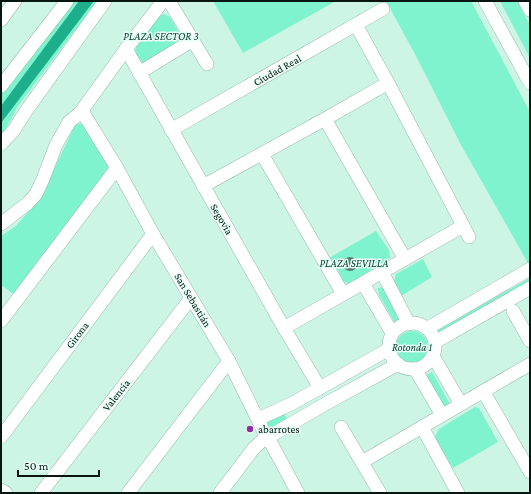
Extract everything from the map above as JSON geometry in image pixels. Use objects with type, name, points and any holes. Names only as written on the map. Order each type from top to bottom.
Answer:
[{"type":"street","points":[[1,20],[15,1]]},
{"type":"street","points":[[1,86],[67,1]]},
{"type":"street","points":[[1,144],[14,130],[105,1]]},
{"type":"street","points":[[1,224],[28,203],[36,194],[63,131],[69,122],[80,113],[163,1]]},
{"type":"street","points":[[169,1],[207,64]]},
{"type":"street","points":[[485,1],[530,83]]},
{"type":"street","points":[[525,1],[530,10]]},
{"type":"street","name":"Ciudad Real","points":[[171,130],[383,10]]},
{"type":"street","points":[[284,328],[405,259],[466,231],[356,25]]},
{"type":"street","points":[[139,73],[192,40]]},
{"type":"street","name":"Segovia","points":[[126,49],[284,328],[320,388]]},
{"type":"street","points":[[203,186],[388,83]]},
{"type":"street","name":"San Sebastián","points":[[80,113],[85,116],[117,168],[153,234],[229,361],[267,437],[298,493]]},
{"type":"street","points":[[325,119],[405,259]]},
{"type":"street","points":[[262,154],[342,294]]},
{"type":"street","points":[[1,321],[117,168]]},
{"type":"street","name":"Girona","points":[[1,437],[153,234]]},
{"type":"street","points":[[428,328],[530,269]]},
{"type":"street","points":[[382,272],[409,324]]},
{"type":"street","points":[[363,283],[392,333]]},
{"type":"street","points":[[435,342],[530,288]]},
{"type":"street","name":"Valencia","points":[[41,493],[191,298]]},
{"type":"street","points":[[513,311],[530,341]]},
{"type":"street","points":[[408,323],[419,323],[428,328],[434,337],[435,349],[433,356],[426,365],[415,369],[406,368],[398,364],[390,354],[389,349],[392,333],[401,325],[408,323]]},
{"type":"street","points":[[258,419],[294,404],[389,349]]},
{"type":"street","points":[[433,356],[461,404]]},
{"type":"street","points":[[128,493],[229,361]]},
{"type":"street","points":[[220,493],[254,448],[267,437],[398,364]]},
{"type":"street","points":[[362,462],[530,364]]},
{"type":"street","points":[[415,369],[442,415]]},
{"type":"street","points":[[483,391],[530,472]]},
{"type":"street","points":[[294,404],[301,419]]},
{"type":"street","points":[[341,427],[380,493]]},
{"type":"street","points":[[422,427],[458,493]]},
{"type":"street","points":[[1,490],[6,493]]},
{"type":"green space","points":[[73,1],[97,1],[18,106],[3,134],[1,133],[1,92]]},
{"type":"green space","points":[[213,1],[336,1],[243,53]]},
{"type":"green space","points":[[386,1],[471,1],[530,112],[530,262],[528,263],[461,145],[416,56]]},
{"type":"green space","points":[[500,1],[517,1],[530,25],[530,58]]},
{"type":"green space","name":"PLAZA SECTOR 3","points":[[164,14],[170,17],[181,36],[181,43],[143,63],[136,54],[136,46],[159,16]]},
{"type":"green space","points":[[83,124],[109,166],[16,296],[1,285],[1,236],[16,226],[41,197],[75,125]]},
{"type":"green space","name":"PLAZA SEVILLA","points":[[376,231],[389,250],[390,258],[382,265],[349,284],[343,281],[338,270],[329,258]]},
{"type":"green space","points":[[423,259],[432,277],[401,296],[394,281],[396,274]]},
{"type":"green space","points":[[530,278],[530,283],[439,334],[437,330]]},
{"type":"green space","points":[[384,287],[402,319],[395,323],[379,295],[378,288]]},
{"type":"green space","name":"Rotonda 1","points":[[412,331],[423,336],[428,347],[423,358],[412,363],[401,358],[396,347],[401,336]]},
{"type":"green space","points":[[432,372],[450,404],[444,407],[425,376]]},
{"type":"green space","points":[[475,407],[479,408],[498,442],[453,468],[434,438],[439,429]]},
{"type":"green space","points":[[281,413],[285,415],[287,419],[269,430],[264,419]]},
{"type":"shaded area","points":[[79,1],[94,1],[1,123],[1,106]]},
{"type":"building","points":[[350,257],[355,259],[357,264],[355,269],[350,271],[345,269],[343,264],[345,259]]},
{"type":"place","name":"abarrotes","points":[[250,429]]}]
